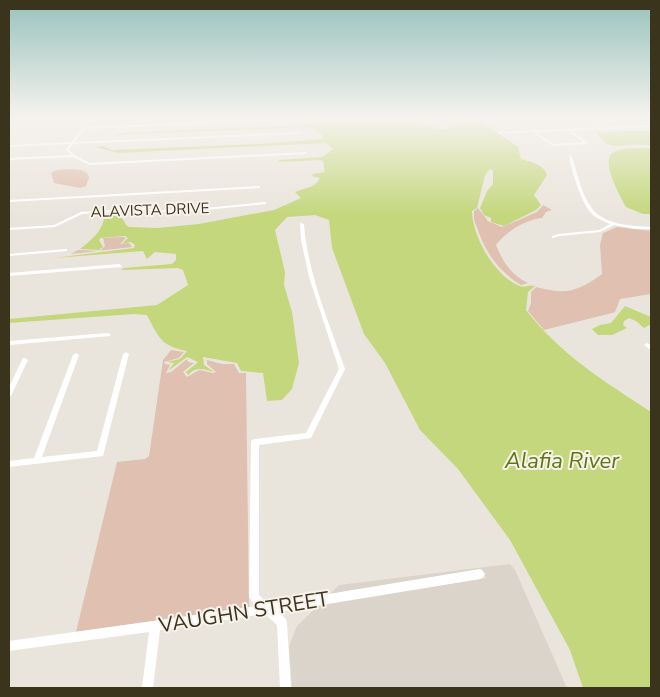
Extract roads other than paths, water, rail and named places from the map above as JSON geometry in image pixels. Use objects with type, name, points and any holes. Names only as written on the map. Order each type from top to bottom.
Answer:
[{"type":"street","points":[[68,151],[89,164],[306,153]]},
{"type":"street","points":[[9,159],[74,156]]},
{"type":"street","points":[[570,156],[589,208],[597,215],[614,223],[634,228],[651,228]]},
{"type":"street","points":[[9,201],[259,188]]},
{"type":"street","name":"ALAVISTA DRIVE","points":[[9,229],[55,226],[81,212],[144,209],[176,212],[265,203]]},
{"type":"street","points":[[554,237],[559,234],[600,231],[614,223]]},
{"type":"street","points":[[286,688],[282,623],[254,597],[255,442],[308,436],[342,369],[312,280],[302,234],[302,224]]},
{"type":"street","points":[[9,255],[65,250]]},
{"type":"street","points":[[9,275],[119,266]]},
{"type":"street","points":[[9,344],[108,335]]},
{"type":"street","points":[[9,464],[100,454],[126,354]]},
{"type":"street","points":[[37,461],[76,355]]},
{"type":"street","points":[[9,394],[25,360]]},
{"type":"street","name":"VAUGHN STREET","points":[[9,646],[155,626],[480,574]]},
{"type":"street","points":[[148,688],[155,626]]},
{"type":"water","name":"Alafia River","points":[[109,151],[169,151],[118,153]]},
{"type":"water","name":"Alafia River","points":[[331,151],[519,151],[521,159],[536,164],[545,171],[547,175],[534,195],[541,205],[536,210],[504,226],[491,222],[491,218],[484,215],[480,208],[487,191],[493,184],[493,170],[490,169],[485,175],[477,208],[472,211],[473,221],[476,232],[487,254],[502,274],[520,286],[535,286],[528,292],[526,310],[539,326],[584,366],[651,412],[651,688],[583,688],[570,650],[510,540],[458,469],[420,430],[385,363],[364,334],[332,248],[329,220],[315,215],[287,217],[275,230],[285,272],[284,285],[292,312],[299,363],[292,389],[282,400],[267,401],[263,373],[241,371],[237,363],[203,357],[204,365],[214,372],[197,369],[188,375],[186,372],[198,362],[187,357],[168,371],[174,363],[167,362],[180,359],[187,351],[171,346],[162,340],[147,315],[134,314],[9,323],[9,319],[157,305],[188,285],[183,270],[178,268],[121,270],[124,268],[172,264],[176,260],[176,254],[155,252],[147,259],[143,251],[54,258],[134,248],[135,245],[131,242],[122,244],[128,238],[125,236],[101,238],[99,240],[103,247],[99,250],[80,249],[95,236],[101,228],[104,219],[109,216],[120,217],[129,227],[158,228],[199,224],[274,210],[301,198],[295,192],[318,182],[320,178],[312,176],[313,174],[325,172],[323,161],[320,160],[278,162],[280,160],[323,157]]},
{"type":"water","points":[[616,151],[651,151],[651,214],[643,214],[626,207],[610,171],[609,157]]},
{"type":"water","points":[[625,306],[651,317],[651,324],[644,328],[629,318],[624,321],[623,325],[627,328],[612,335],[598,335],[592,329],[611,323]]}]
